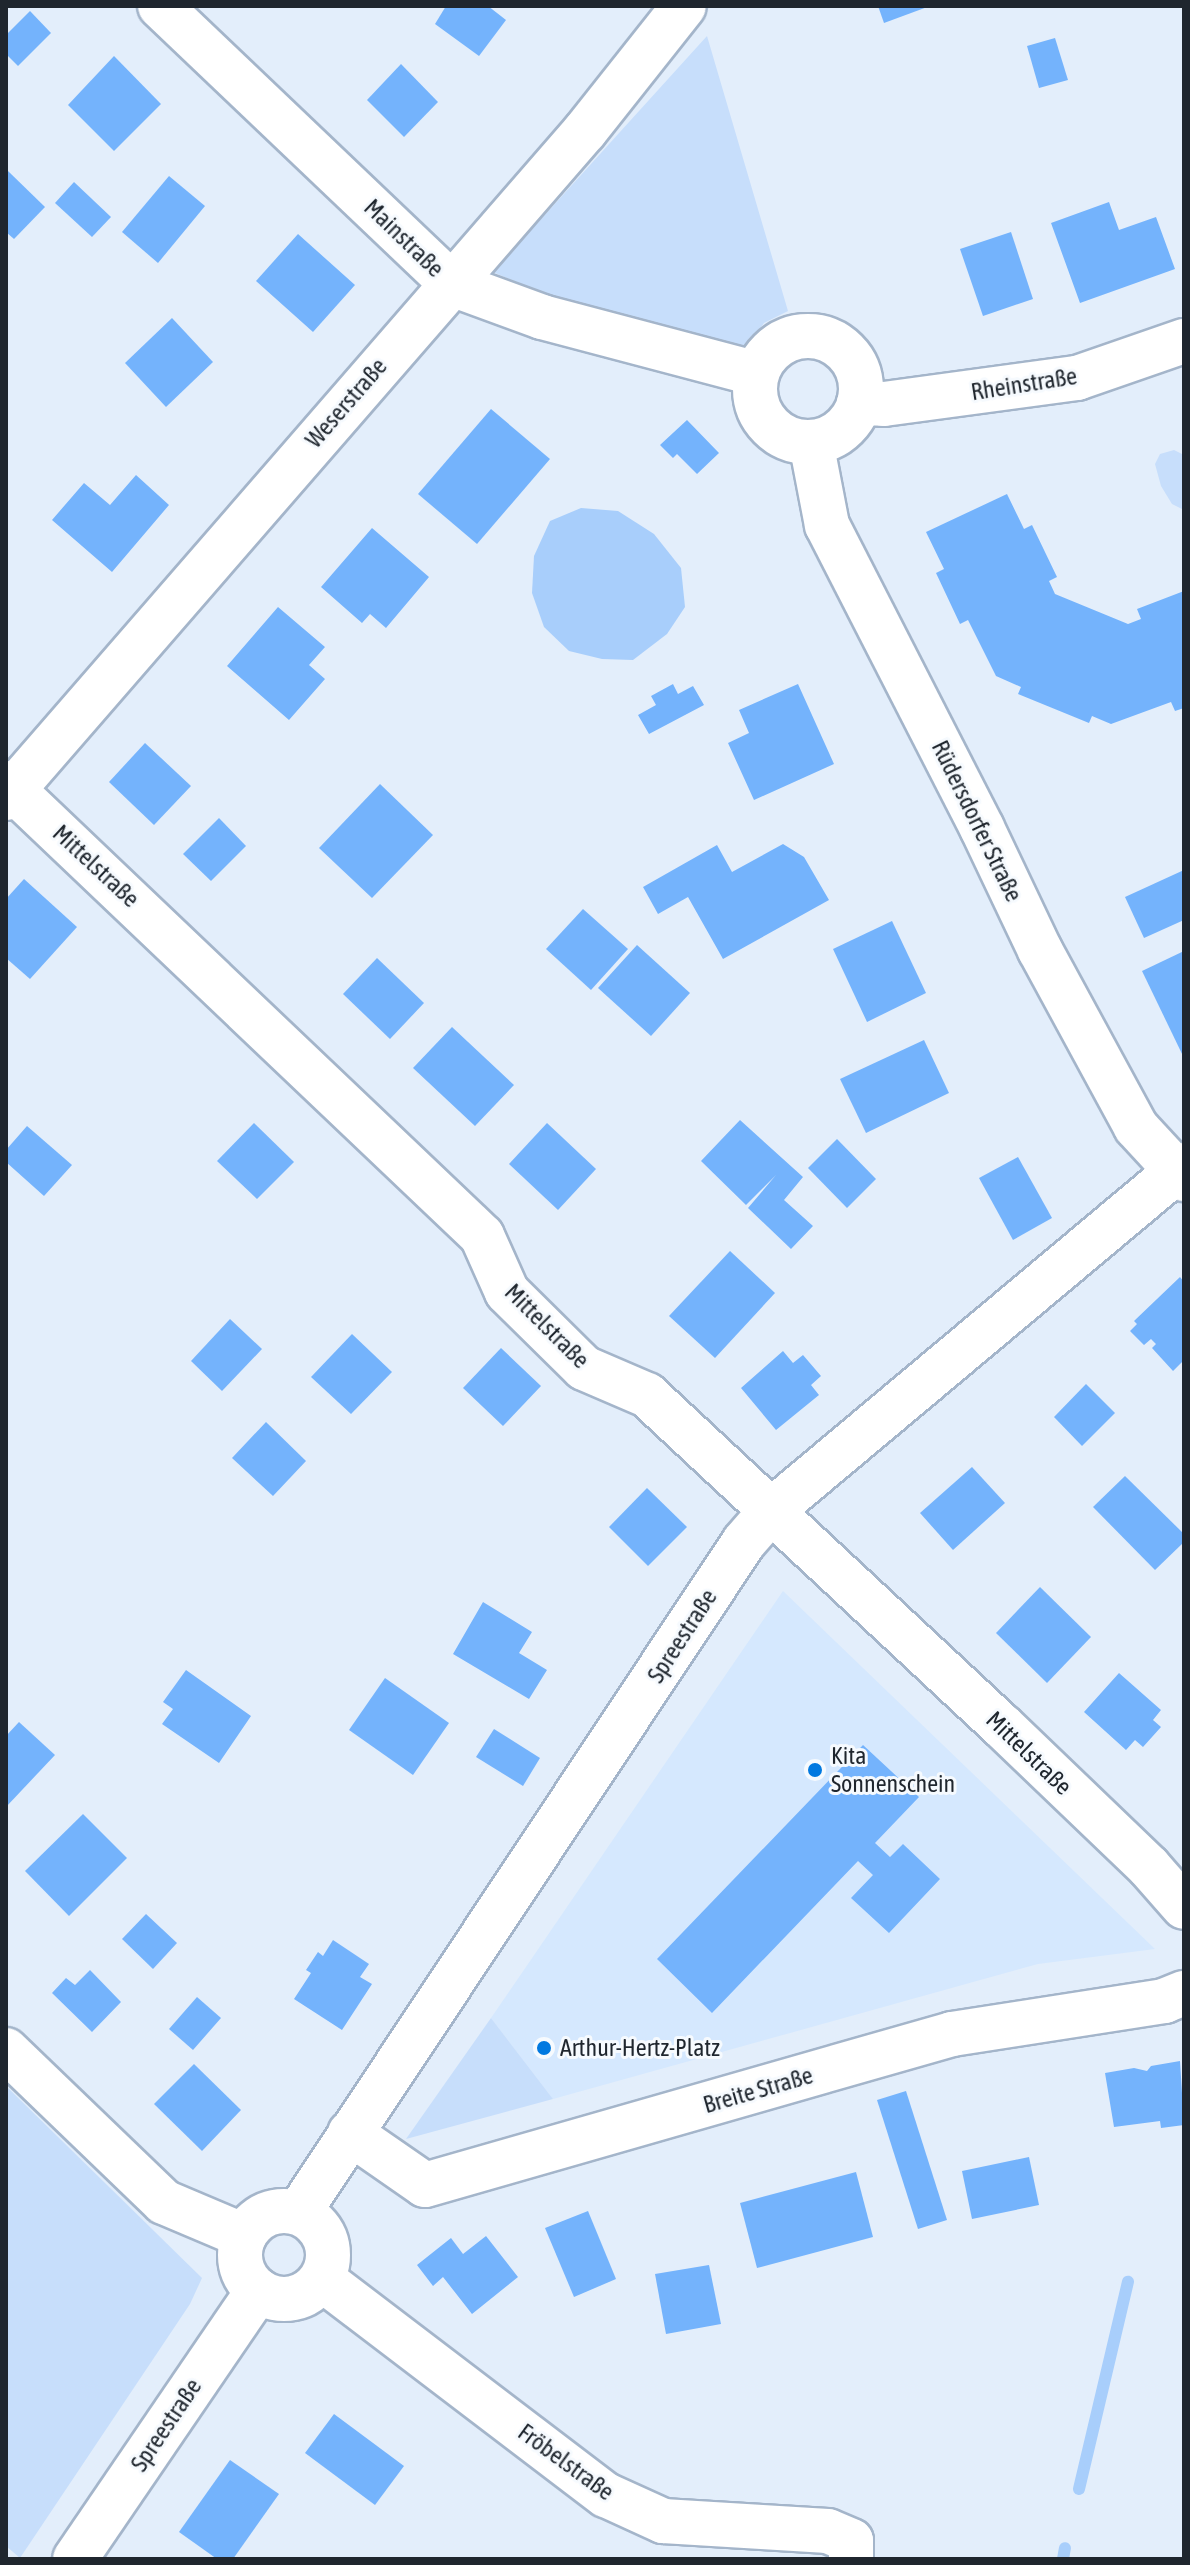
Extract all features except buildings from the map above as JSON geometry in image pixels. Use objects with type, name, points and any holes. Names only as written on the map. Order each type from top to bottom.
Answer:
[{"type":"street","name":"Mainstraße","points":[[160,6],[452,284],[542,317],[757,374]]},
{"type":"street","name":"Weserstraße","points":[[8,790],[585,131],[684,6]]},
{"type":"street","points":[[822,338],[849,356],[861,386],[859,403],[842,431],[811,442],[794,441],[767,422],[758,408],[757,374],[764,359],[790,339],[822,338]]},
{"type":"street","name":"Rheinstraße","points":[[859,403],[884,404],[1077,378],[1184,341]]},
{"type":"street","name":"Rüdersdorfer Straße","points":[[811,442],[827,525],[1092,1050],[1136,1127],[1181,1172]]},
{"type":"street","name":"Mittelstraße","points":[[8,790],[482,1236],[507,1292],[584,1368],[647,1395],[1149,1867],[1184,1907]]},
{"type":"street","name":"Spreestraße","points":[[299,2212],[744,1542],[771,1511],[1181,1172]]},
{"type":"street","name":"Breite Straße","points":[[350,2133],[425,2185],[952,2034],[1164,2001],[1184,1993]]},
{"type":"street","points":[[6,2050],[164,2202],[244,2236]]},
{"type":"street","points":[[299,2212],[316,2223],[326,2239],[329,2259],[322,2279],[312,2290],[285,2299],[258,2291],[245,2275],[240,2256],[244,2236],[267,2213],[299,2212]]},
{"type":"street","name":"Fröbelstraße","points":[[322,2279],[606,2495],[663,2521],[828,2531],[851,2550]]},
{"type":"street","name":"Spreestraße","points":[[75,2559],[258,2291]]},
{"type":"shaded area","points":[[707,36],[788,311],[764,323],[747,347],[691,340],[561,302],[493,272]]},
{"type":"shaded area","points":[[1174,450],[1184,455],[1184,510],[1172,504],[1161,486],[1155,464],[1160,454]]},
{"type":"shaded area","points":[[581,508],[618,511],[654,534],[681,568],[685,607],[667,634],[633,660],[602,659],[569,651],[544,627],[532,593],[534,556],[550,521]]},
{"type":"shaded area","name":"Kita Sonnenschein","points":[[783,1591],[1155,1949],[1038,1964],[553,2099],[491,2018]]},
{"type":"shaded area","points":[[491,2018],[553,2099],[406,2139]]},
{"type":"shaded area","points":[[7,2087],[202,2278],[190,2304],[20,2558],[6,2546]]},
{"type":"waterway","points":[[1079,2489],[1128,2282]]},
{"type":"waterway","points":[[1063,2559],[1065,2548]]},
{"type":"place","name":"Kita Sonnenschein","points":[[815,1770]]},
{"type":"place","name":"Arthur-Hertz-Platz","points":[[544,2048]]}]
